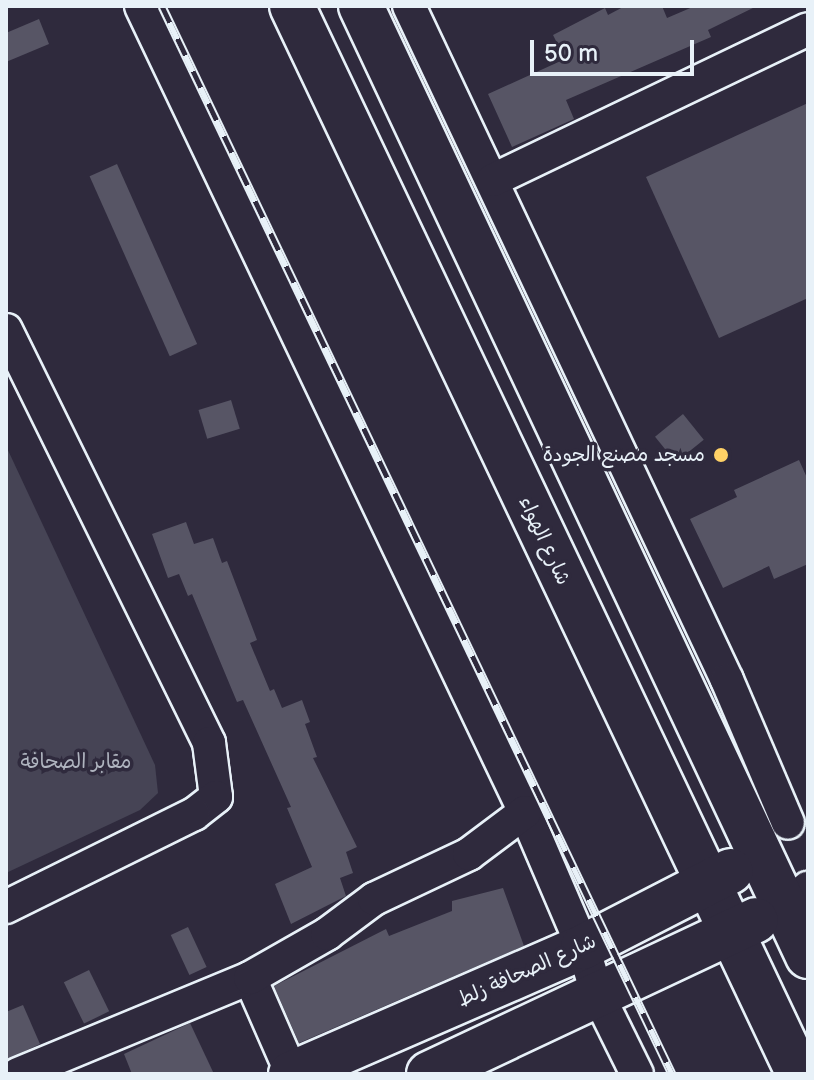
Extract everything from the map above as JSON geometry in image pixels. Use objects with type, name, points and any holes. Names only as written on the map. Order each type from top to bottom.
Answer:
[{"type":"highway","name":"شارع الهواء","points":[[292,6],[799,1074]]},
{"type":"highway","points":[[361,6],[759,860],[796,898],[808,956]]},
{"type":"highway","name":"شارع الصحافة زلط","points":[[291,1074],[583,947],[705,881],[759,860]]},
{"type":"highway","points":[[429,1074],[796,898]]},
{"type":"street","points":[[141,6],[525,812],[583,947],[597,993],[637,1074]]},
{"type":"street","points":[[409,6],[727,680],[798,818],[759,860]]},
{"type":"street","points":[[493,180],[808,29]]},
{"type":"street","points":[[407,105],[446,85]]},
{"type":"street","points":[[6,330],[209,743],[216,797],[194,814],[6,907]]},
{"type":"street","points":[[31,1071],[250,978],[327,934],[374,899],[469,854],[525,812]]},
{"type":"street","points":[[250,978],[291,1074]]},
{"type":"green space","name":"مقابر الصحافة","points":[[6,446],[155,765],[158,793],[140,810],[6,873]]},
{"type":"building","points":[[625,6],[662,6],[667,18],[695,6],[757,6],[708,30],[711,37],[566,100],[574,119],[512,147],[488,94],[565,59],[553,35],[605,8],[608,15]]},
{"type":"building","points":[[39,19],[49,44],[6,62],[6,33]]},
{"type":"building","points":[[808,103],[808,298],[719,338],[646,177]]},
{"type":"building","points":[[117,164],[197,344],[170,356],[90,176]]},
{"type":"building","points":[[231,400],[240,429],[207,439],[198,410]]},
{"type":"building","points":[[683,414],[704,440],[676,462],[655,437]]},
{"type":"building","points":[[799,460],[808,480],[808,564],[774,579],[769,566],[723,588],[690,519],[737,497],[734,490]]},
{"type":"building","points":[[186,522],[194,544],[213,538],[222,563],[227,561],[257,640],[250,643],[270,691],[274,689],[282,708],[302,700],[310,722],[305,724],[317,757],[313,758],[357,847],[346,852],[353,873],[340,878],[346,896],[291,924],[275,884],[312,867],[287,808],[291,807],[243,700],[237,702],[192,594],[188,596],[179,574],[168,578],[152,534]]},
{"type":"building","points":[[503,888],[524,946],[299,1043],[274,986],[386,929],[389,936],[452,911],[452,901]]},
{"type":"building","points":[[188,927],[207,967],[189,975],[171,935]]},
{"type":"building","points":[[89,970],[109,1011],[84,1024],[64,982]]},
{"type":"building","points":[[23,1005],[40,1044],[6,1060],[6,1012]]},
{"type":"building","points":[[190,1023],[214,1074],[132,1074],[124,1054]]},
{"type":"railway","points":[[162,6],[672,1074]]},
{"type":"place","name":"مسجد مصنع الجودة","points":[[721,455]]}]
